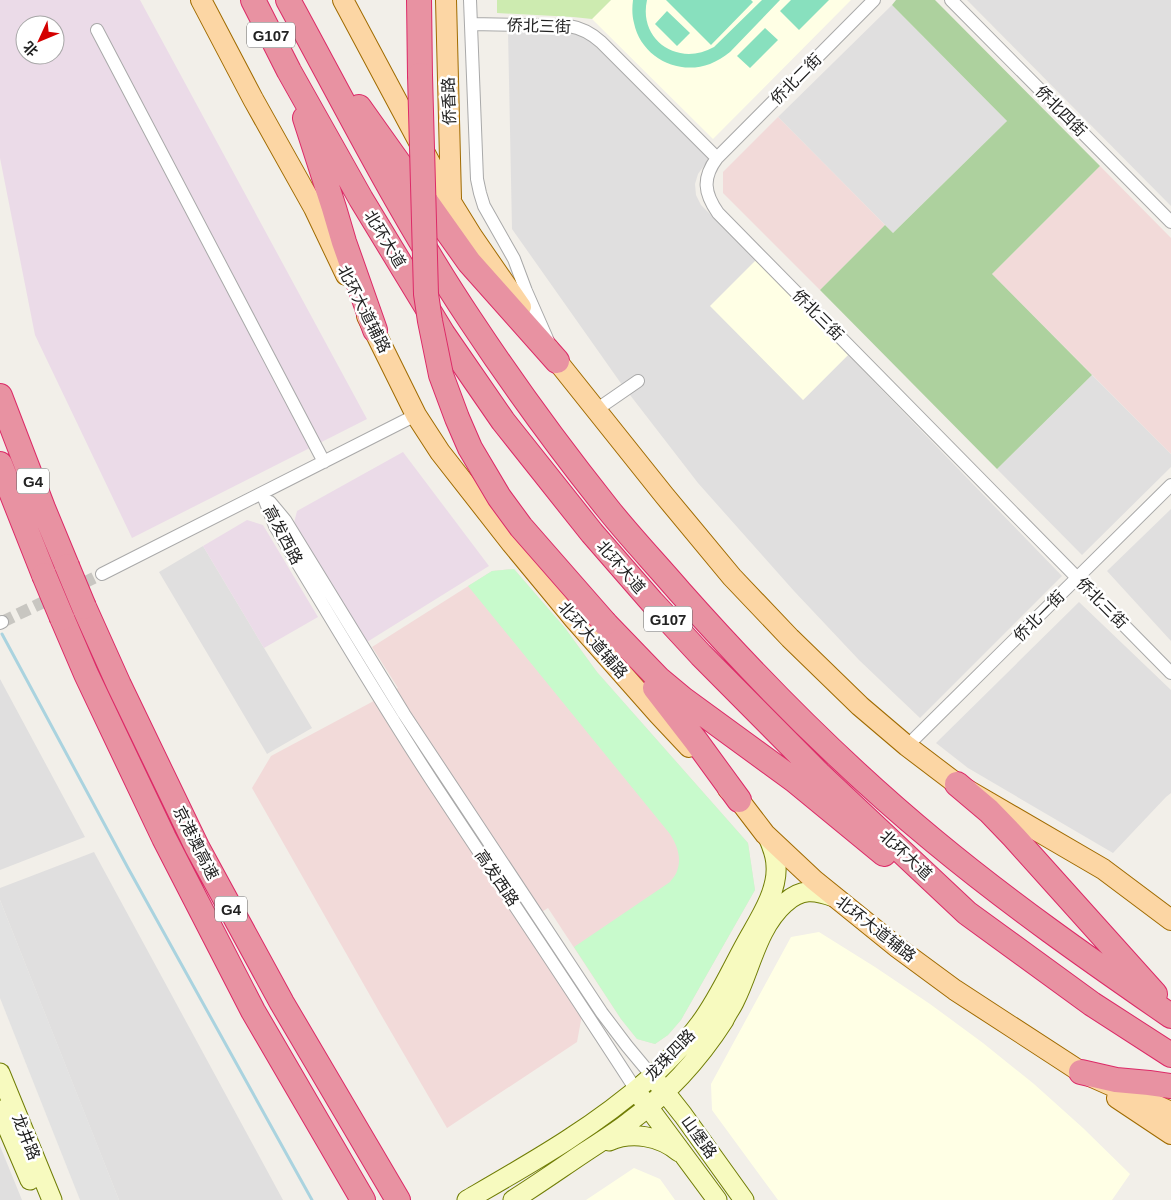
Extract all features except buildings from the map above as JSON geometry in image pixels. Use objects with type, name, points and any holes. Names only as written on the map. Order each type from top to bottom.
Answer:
[{"type":"highway","name":"北环大道","points":[[253,0],[289,71],[361,198],[443,334],[503,421],[586,526],[652,602],[734,689],[819,774],[967,913],[1092,1004],[1171,1055]]},
{"type":"highway","name":"北环大道","points":[[288,0],[387,184],[446,283],[528,404],[610,511],[718,634],[772,691],[884,798],[933,841],[1002,896],[1171,1016]]},
{"type":"highway","points":[[419,0],[426,294],[430,321],[441,375],[457,418],[470,448],[499,497],[521,527],[605,623],[659,678],[683,699],[794,780],[876,848],[967,913]]},
{"type":"highway","points":[[312,44],[374,127],[469,262],[558,361]]},
{"type":"highway","points":[[289,71],[374,330]]},
{"type":"highway","name":"京港澳高速","points":[[0,396],[84,607],[119,685],[197,847],[282,1003],[398,1200]]},
{"type":"highway","name":"京港澳高速","points":[[0,464],[86,674],[164,838],[244,994],[363,1200]]},
{"type":"highway","points":[[605,623],[739,800]]},
{"type":"highway","points":[[957,784],[989,811],[1014,837],[1171,1009]]},
{"type":"highway","points":[[1081,1072],[1116,1080],[1171,1086]]},
{"type":"main road","name":"北环大道辅路","points":[[202,0],[253,99],[314,208],[416,415],[440,452],[472,495],[574,619],[658,714],[739,800],[768,837],[814,880],[898,948],[955,990],[1081,1072],[1171,1112]]},
{"type":"main road","points":[[343,0],[451,202],[472,236],[558,361],[664,495],[732,577],[804,652],[860,706],[907,746],[957,784],[1103,870],[1171,920]]},
{"type":"main road","name":"侨香路","points":[[446,0],[451,202]]},
{"type":"main road","name":"龙珠四路","points":[[467,1200],[553,1150],[592,1124],[652,1076],[688,1038],[706,1014],[767,904],[774,883],[776,867],[774,851],[768,837]]},
{"type":"main road","name":"龙珠四路","points":[[512,1200],[629,1122],[681,1076],[697,1058],[724,1019],[735,1000],[760,939],[770,920],[782,905],[794,896],[809,891],[834,896]]},
{"type":"main road","points":[[1081,1072],[1171,1134]]},
{"type":"main road","name":"龙井路","points":[[0,1073],[52,1200]]},
{"type":"main road","name":"山堡路","points":[[652,1076],[683,1115],[744,1200]]},
{"type":"main road","name":"山堡路","points":[[636,1090],[717,1200]]},
{"type":"main road","name":"龙井路","points":[[0,1110],[38,1200]]},
{"type":"main road","points":[[592,1147],[630,1135],[644,1136],[661,1141],[686,1157]]},
{"type":"street","points":[[470,0],[477,179],[480,193],[484,206],[514,259],[526,291],[558,361]]},
{"type":"street","name":"侨北二街","points":[[717,158],[874,0]]},
{"type":"street","name":"侨北四街","points":[[951,0],[1171,222]]},
{"type":"street","name":"侨北三街","points":[[471,24],[578,27],[601,42],[717,158],[708,172],[706,190],[710,201],[718,213],[1171,673]]},
{"type":"street","points":[[97,30],[324,462]]},
{"type":"street","points":[[596,410],[638,381]]},
{"type":"street","points":[[102,574],[416,415]]},
{"type":"street","name":"侨北一街","points":[[907,746],[1171,486]]},
{"type":"street","name":"高发西路","points":[[262,493],[284,520],[409,721],[587,990],[616,1032],[652,1076]]},
{"type":"street","name":"高发西路","points":[[262,493],[275,526],[396,724],[636,1090]]},
{"type":"shaded area","points":[[0,0],[140,0],[367,419],[132,538],[35,335],[0,158]]},
{"type":"shaded area","points":[[611,0],[851,0],[713,139],[592,19]]},
{"type":"shaded area","points":[[967,0],[1171,0],[1171,206]]},
{"type":"shaded area","points":[[892,5],[1007,121],[893,233],[778,117]]},
{"type":"shaded area","points":[[508,31],[569,33],[589,40],[709,159],[698,174],[695,184],[696,195],[701,205],[756,260],[803,400],[848,355],[1062,576],[920,718],[859,660],[794,591],[698,483],[620,382],[512,229]]},
{"type":"shaded area","points":[[778,117],[885,225],[820,290],[723,193],[723,172]]},
{"type":"shaded area","points":[[1100,166],[1171,238],[1171,454],[992,274]]},
{"type":"shaded area","points":[[756,260],[848,355],[803,400],[710,306]]},
{"type":"shaded area","points":[[1092,375],[1171,454],[1171,467],[1082,555],[997,469]]},
{"type":"shaded area","points":[[403,452],[489,566],[367,642],[294,523],[297,511]]},
{"type":"shaded area","points":[[1171,509],[1171,641],[1107,571]]},
{"type":"shaded area","points":[[247,520],[263,525],[318,617],[264,648],[203,546]]},
{"type":"shaded area","points":[[203,546],[312,728],[267,754],[159,572]]},
{"type":"shaded area","points":[[514,569],[565,628],[597,672],[748,843],[755,890],[681,1020],[668,1035],[655,1044],[637,1039],[621,1019],[548,908],[524,923],[582,1015],[577,1042],[447,1128],[252,788],[271,756],[398,688],[372,647],[492,571]]},
{"type":"shaded area","points":[[1079,602],[1171,690],[1171,793],[1113,853],[968,768],[936,743]]},
{"type":"shaded area","points":[[0,679],[85,837],[0,870]]},
{"type":"shaded area","points":[[94,852],[283,1200],[119,1200],[0,900],[0,888]]},
{"type":"shaded area","points":[[0,900],[119,1200],[80,1200],[0,998]]},
{"type":"shaded area","points":[[819,932],[930,1004],[983,1043],[1034,1084],[1083,1128],[1130,1174],[1112,1200],[778,1200],[712,1110],[711,1084],[791,937]]},
{"type":"shaded area","points":[[0,1146],[22,1200],[0,1200]]},
{"type":"shaded area","points":[[634,1168],[660,1179],[675,1200],[586,1200]]},
{"type":"green space","points":[[497,0],[611,0],[592,19],[497,13]]},
{"type":"green space","points":[[633,0],[647,0],[646,15],[649,27],[655,38],[675,52],[688,54],[714,47],[762,0],[780,0],[725,56],[710,64],[686,67],[663,61],[644,45],[634,23],[632,12]]},
{"type":"green space","points":[[666,0],[751,0],[753,2],[711,45]]},
{"type":"green space","points":[[791,0],[829,0],[799,30],[780,11]]},
{"type":"green space","points":[[896,0],[935,0],[1100,166],[992,274],[1092,375],[997,469],[820,290],[885,225],[893,233],[1007,121],[892,5]]},
{"type":"green space","points":[[667,11],[690,33],[677,46],[655,24]]},
{"type":"green space","points":[[765,28],[778,40],[750,68],[737,56]]},
{"type":"green space","points":[[514,569],[565,628],[597,672],[748,843],[755,890],[681,1020],[668,1035],[655,1044],[637,1039],[621,1019],[574,947],[670,882],[676,874],[679,861],[678,852],[670,834],[468,586],[492,571]]},
{"type":"waterway","points":[[2,634],[128,868],[312,1200]]},
{"type":"tunnel","points":[[2,622],[102,574]]}]
